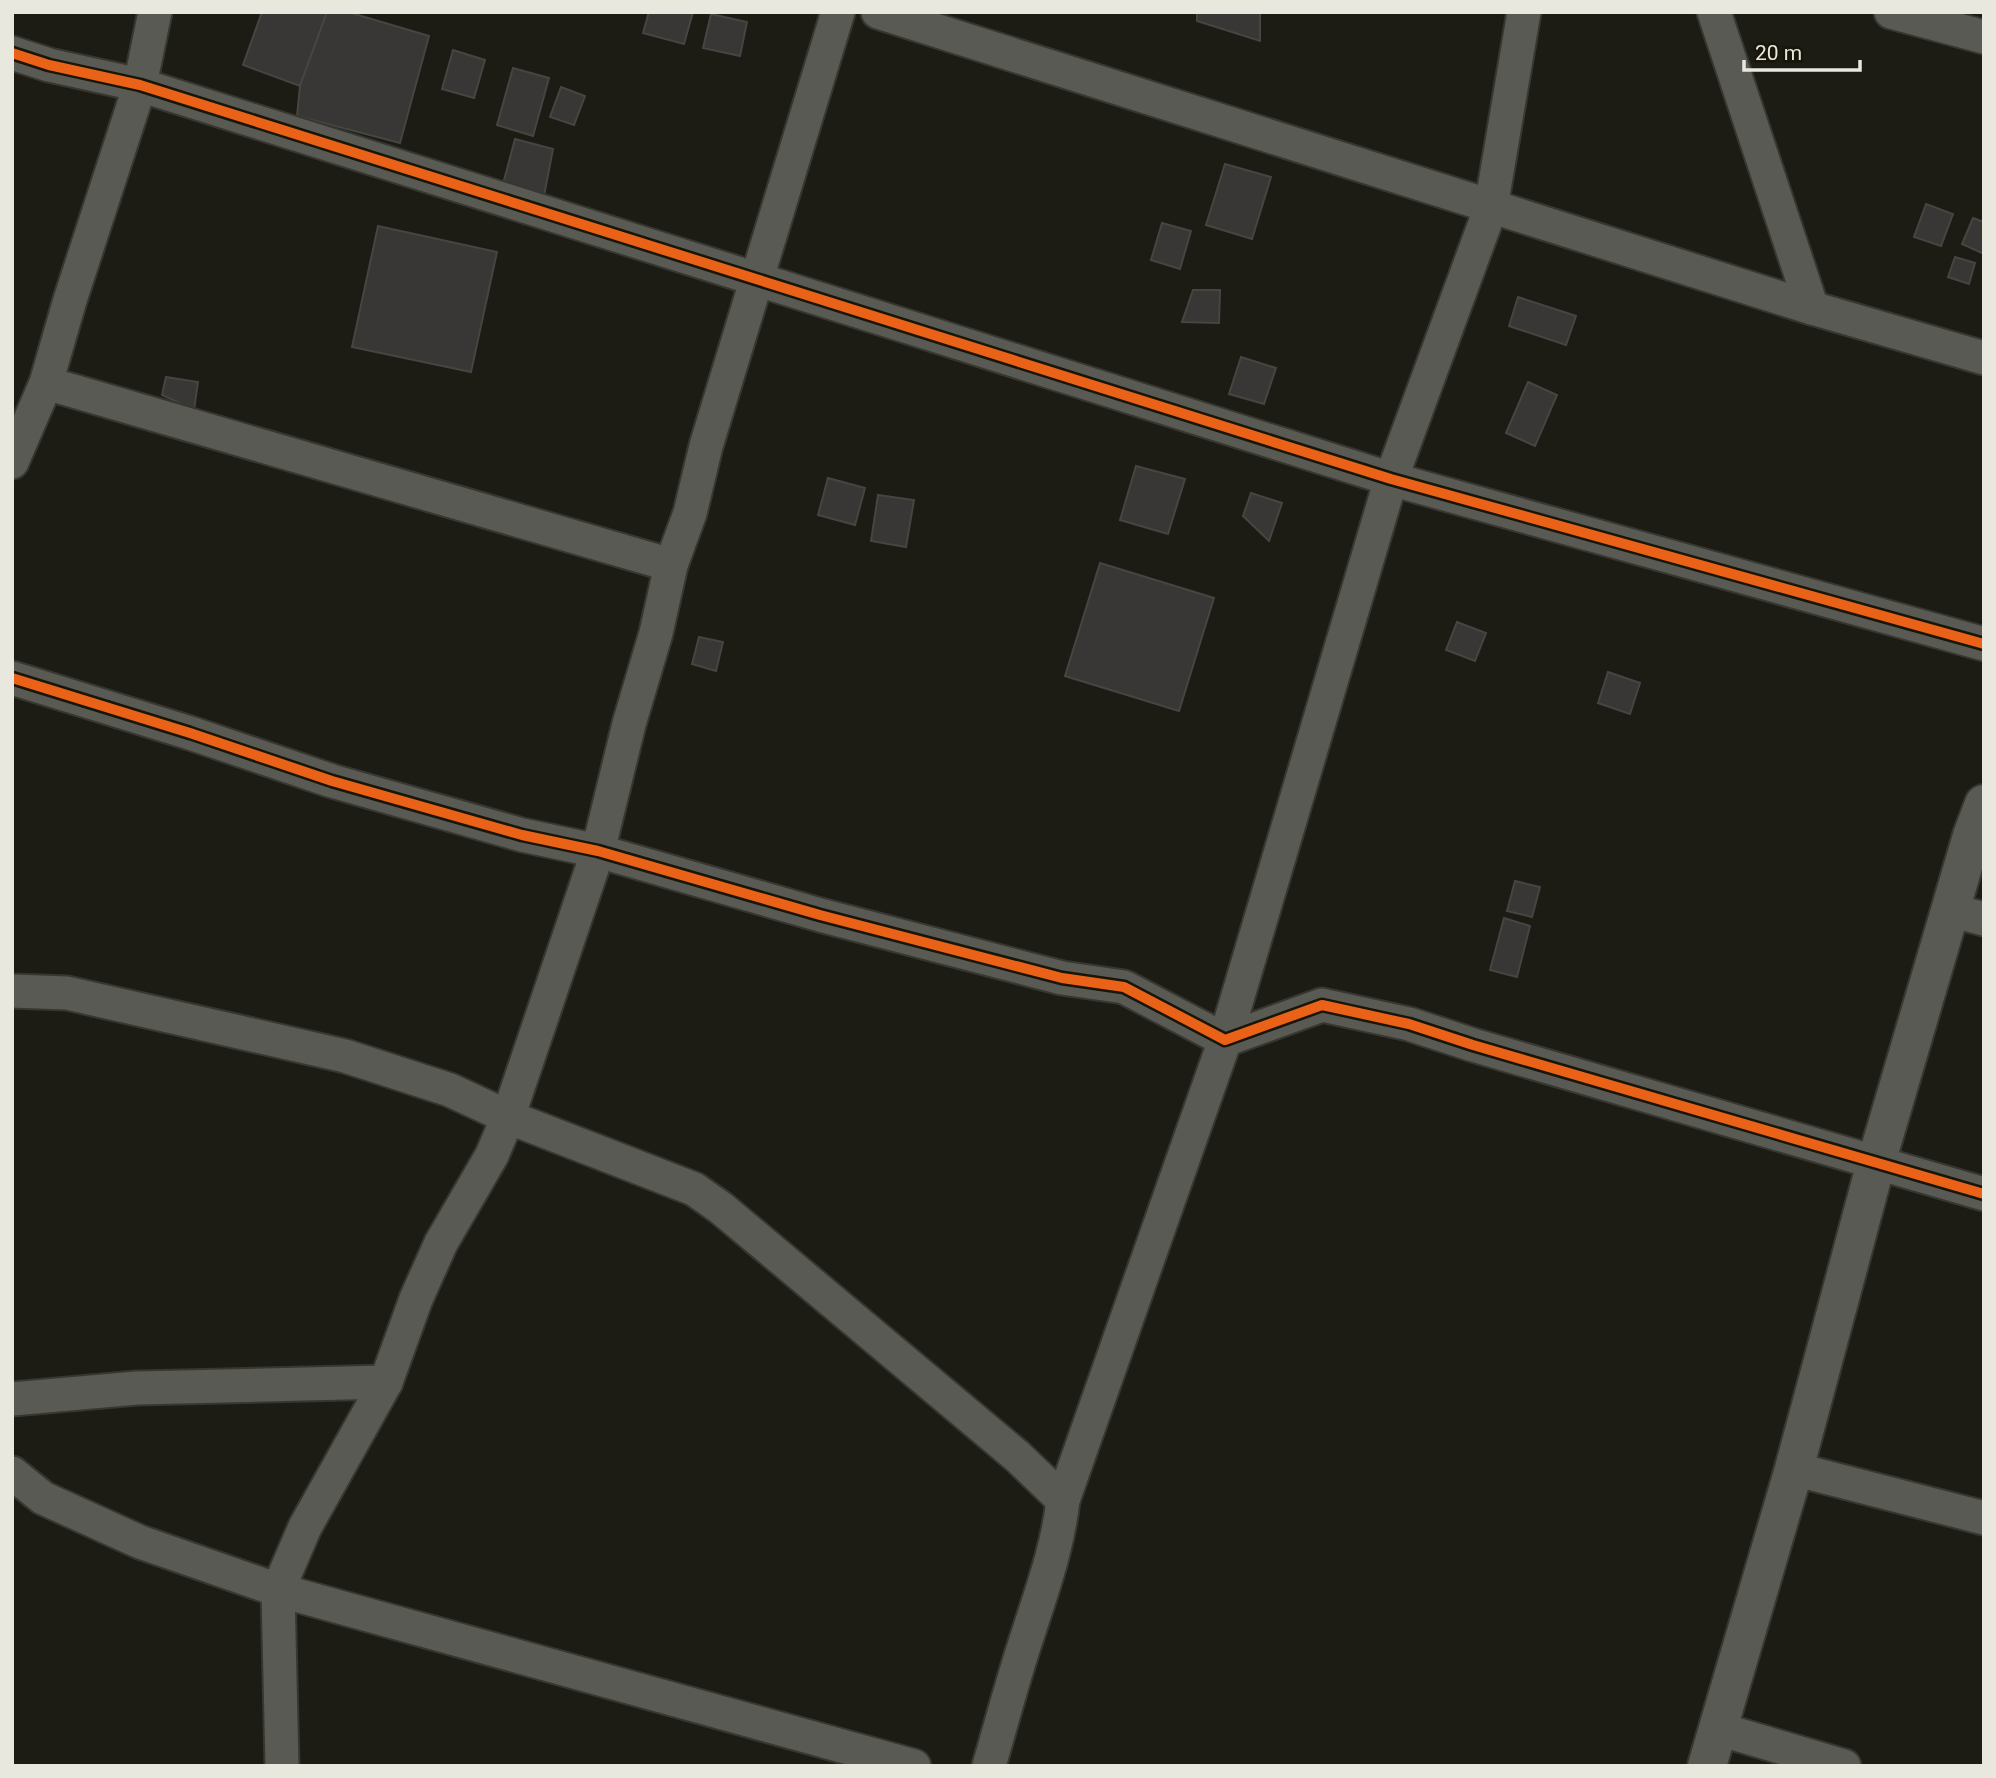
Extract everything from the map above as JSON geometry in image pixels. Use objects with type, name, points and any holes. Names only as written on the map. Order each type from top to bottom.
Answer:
[{"type":"street","points":[[12,461],[46,383],[69,300],[140,85],[155,12]]},
{"type":"street","points":[[282,1766],[278,1590],[305,1527],[386,1382],[416,1299],[441,1243],[492,1155],[508,1117],[598,851],[629,724],[656,633],[671,565],[690,513],[706,446],[838,12]]},
{"type":"street","points":[[878,12],[1812,308],[1984,358]]},
{"type":"street","points":[[989,1766],[1048,1576],[1060,1532],[1063,1500],[1225,1040],[1391,479],[1491,207],[1524,12]]},
{"type":"street","points":[[1714,12],[1812,308]]},
{"type":"street","points":[[1891,12],[1984,37]]},
{"type":"street","points":[[12,53],[49,65],[140,85],[1391,479],[1984,644]]},
{"type":"street","points":[[46,383],[671,565]]},
{"type":"street","points":[[12,678],[190,733],[332,781],[522,835],[598,851],[820,915],[1062,978],[1124,987],[1225,1040],[1322,1005],[1409,1024],[1984,1194]]},
{"type":"street","points":[[1707,1766],[1794,1469],[1876,1163],[1967,914],[1984,804]]},
{"type":"street","points":[[12,991],[67,993],[345,1056],[450,1090],[508,1117],[694,1189],[721,1208],[1017,1456],[1063,1500]]},
{"type":"street","points":[[12,1399],[137,1388],[386,1382]]},
{"type":"street","points":[[1794,1469],[1984,1518]]},
{"type":"street","points":[[12,1473],[43,1498],[140,1542],[278,1590],[914,1766]]},
{"type":"street","points":[[1719,1729],[1844,1766]]},
{"type":"building","points":[[262,12],[327,12],[300,86],[243,65]]},
{"type":"building","points":[[327,12],[348,12],[429,36],[400,143],[297,116],[300,86]]},
{"type":"building","points":[[649,12],[693,12],[684,44],[643,33]]},
{"type":"building","points":[[1197,12],[1260,12],[1260,41],[1197,21]]},
{"type":"building","points":[[711,14],[747,22],[740,56],[703,48]]},
{"type":"building","points":[[453,50],[485,60],[474,98],[442,89]]},
{"type":"building","points":[[513,68],[549,78],[533,136],[497,125]]},
{"type":"building","points":[[561,87],[585,96],[574,125],[550,117]]},
{"type":"building","points":[[515,139],[553,149],[544,196],[503,184]]},
{"type":"building","points":[[1225,164],[1271,177],[1252,239],[1206,225]]},
{"type":"building","points":[[1926,204],[1953,214],[1941,246],[1914,237]]},
{"type":"building","points":[[1973,218],[1984,222],[1984,254],[1962,244]]},
{"type":"building","points":[[1162,223],[1191,231],[1180,269],[1151,260]]},
{"type":"building","points":[[378,226],[497,252],[471,372],[352,347]]},
{"type":"building","points":[[1955,257],[1975,263],[1969,284],[1948,277]]},
{"type":"building","points":[[1193,290],[1220,290],[1219,323],[1182,322]]},
{"type":"building","points":[[1518,297],[1576,316],[1566,345],[1509,326]]},
{"type":"building","points":[[1241,357],[1276,368],[1264,404],[1229,394]]},
{"type":"building","points":[[166,377],[198,382],[194,410],[162,395]]},
{"type":"building","points":[[1528,382],[1557,395],[1535,446],[1506,433]]},
{"type":"building","points":[[1136,466],[1185,479],[1168,534],[1120,520]]},
{"type":"building","points":[[828,478],[865,488],[855,525],[818,515]]},
{"type":"building","points":[[1251,493],[1282,503],[1269,541],[1243,516]]},
{"type":"building","points":[[878,495],[914,500],[906,547],[871,541]]},
{"type":"building","points":[[1100,563],[1214,598],[1179,711],[1065,676]]},
{"type":"building","points":[[1457,622],[1486,633],[1475,661],[1446,650]]},
{"type":"building","points":[[699,637],[723,642],[716,671],[692,664]]},
{"type":"building","points":[[1608,672],[1640,683],[1630,714],[1598,703]]},
{"type":"building","points":[[1515,881],[1540,887],[1532,917],[1507,911]]},
{"type":"building","points":[[1504,918],[1530,926],[1517,977],[1490,970]]},
{"type":"cycle path","points":[[12,53],[49,65],[140,85],[1391,479],[1984,644]]},
{"type":"cycle path","points":[[12,678],[190,733],[332,781],[522,835],[598,851],[820,915],[1062,978],[1124,987],[1225,1040],[1322,1005],[1409,1024],[1984,1194]]}]
